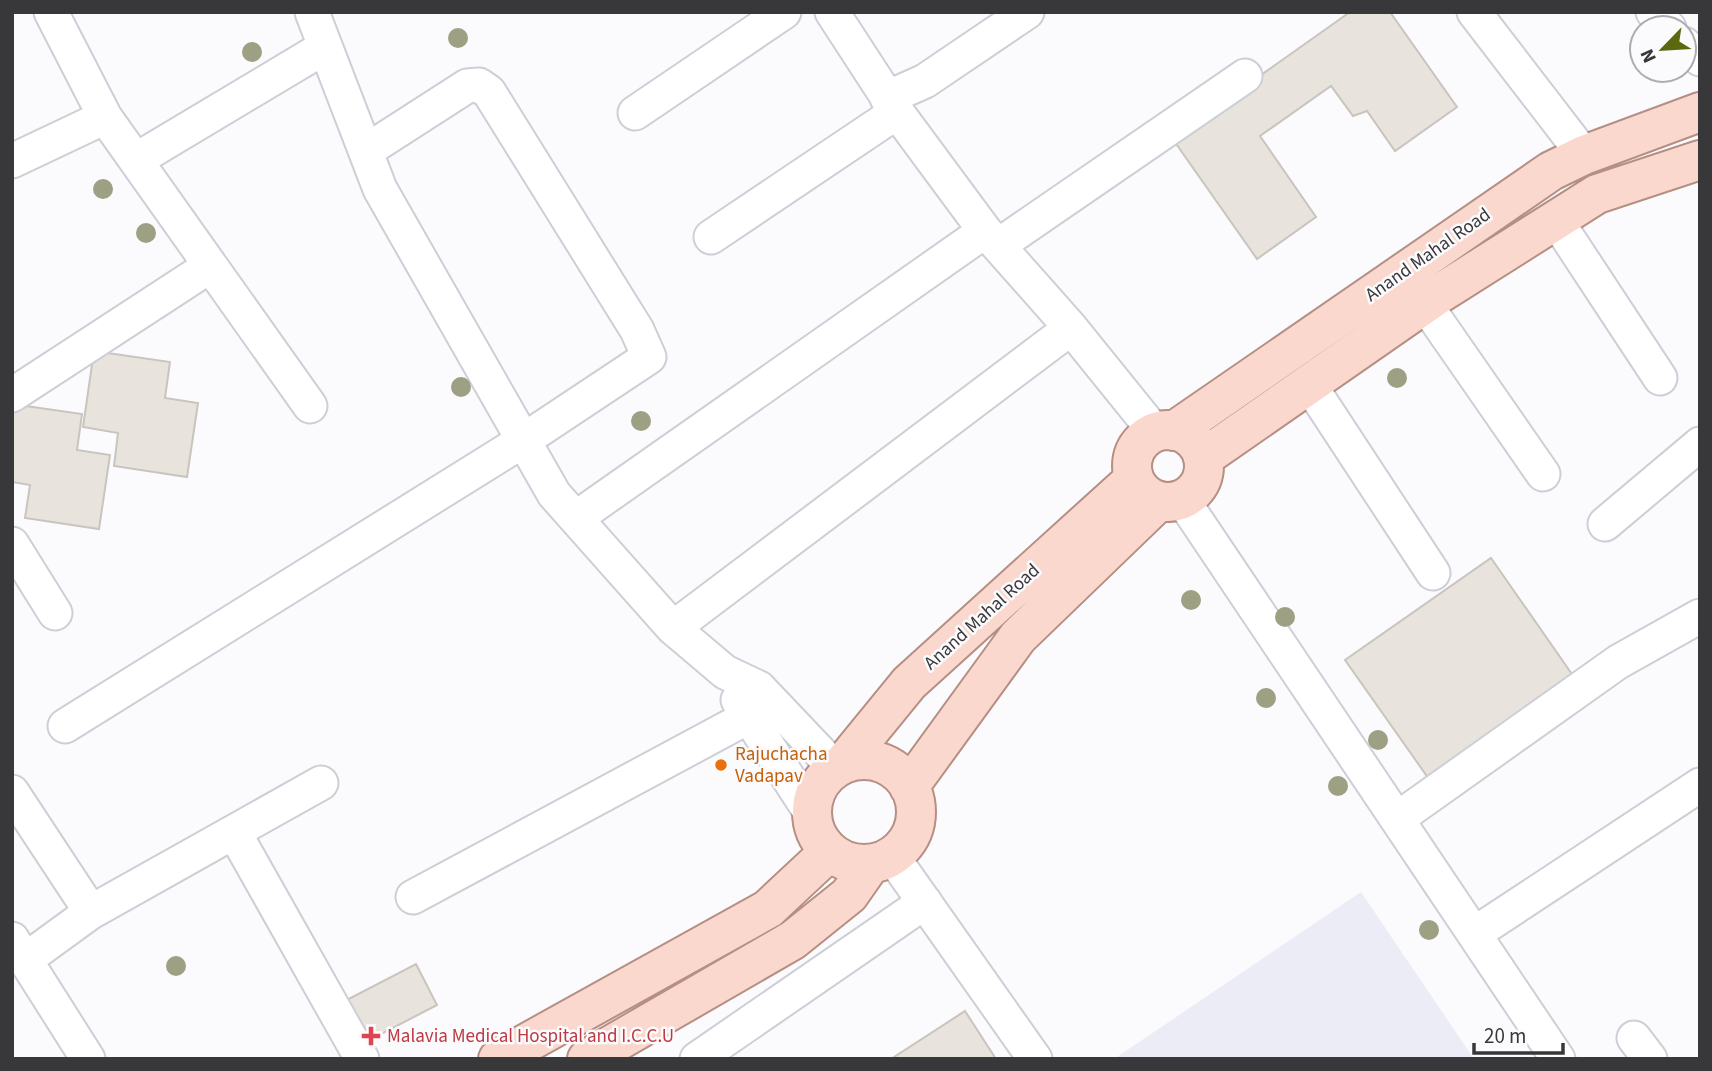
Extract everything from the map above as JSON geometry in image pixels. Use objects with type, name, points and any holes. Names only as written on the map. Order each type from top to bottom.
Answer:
[{"type":"main road","name":"Anand Mahal Road","points":[[1165,431],[1530,184],[1584,155],[1700,112]]},
{"type":"main road","name":"Anand Mahal Road","points":[[1203,458],[1425,304],[1597,194],[1698,165]]},
{"type":"main road","points":[[1165,431],[1189,437],[1203,458],[1200,483],[1193,493],[1158,493],[1131,468],[1137,446],[1165,431]]},
{"type":"main road","name":"Anand Mahal Road","points":[[838,766],[909,683],[1158,493]]},
{"type":"main road","name":"Anand Mahal Road","points":[[909,787],[1018,637],[1158,493]]},
{"type":"main road","points":[[587,1059],[793,940],[849,895],[881,861],[910,836],[916,820],[915,803],[909,787],[899,774],[885,764],[868,760],[838,766],[822,780],[814,795],[811,813],[814,830],[830,851],[852,864],[881,861]]},
{"type":"main road","points":[[514,1055],[768,909],[830,851]]},
{"type":"street","points":[[51,12],[105,117],[310,407]]},
{"type":"street","points":[[312,12],[380,189],[554,494],[673,628],[724,672],[759,688],[838,766]]},
{"type":"street","points":[[635,113],[784,12]]},
{"type":"street","points":[[832,12],[892,105],[992,238],[1165,431]]},
{"type":"street","points":[[711,237],[925,81],[1027,12]]},
{"type":"street","points":[[1474,12],[1584,155]]},
{"type":"street","points":[[135,160],[325,47]]},
{"type":"street","points":[[576,518],[992,238],[1245,76]]},
{"type":"street","points":[[65,726],[524,440],[649,357],[649,351],[489,92],[479,85],[467,86],[366,151]]},
{"type":"street","points":[[12,161],[105,117]]},
{"type":"street","points":[[1556,220],[1660,378]]},
{"type":"street","points":[[12,395],[210,266]]},
{"type":"street","points":[[1425,304],[1543,474]]},
{"type":"street","points":[[673,628],[1071,328]]},
{"type":"street","points":[[1309,384],[1433,573]]},
{"type":"street","points":[[1605,524],[1700,444]]},
{"type":"street","points":[[1158,493],[1397,819],[1558,1059]]},
{"type":"street","points":[[12,544],[55,613]]},
{"type":"street","points":[[1397,819],[1618,662],[1700,616]]},
{"type":"street","points":[[724,672],[748,718],[811,813]]},
{"type":"street","points":[[413,897],[748,718]]},
{"type":"street","points":[[88,1059],[19,950],[321,783]]},
{"type":"street","points":[[1474,934],[1700,785]]},
{"type":"street","points":[[12,792],[91,912]]},
{"type":"street","points":[[234,832],[362,1059]]},
{"type":"street","points":[[881,861],[925,902],[1035,1059]]},
{"type":"street","points":[[697,1059],[925,902]]},
{"type":"shaded area","points":[[1361,892],[1474,1059],[1114,1059]]},
{"type":"building","points":[[1350,12],[1390,12],[1457,107],[1395,151],[1367,111],[1353,116],[1331,86],[1260,136],[1316,217],[1257,259],[1172,138]]},
{"type":"building","points":[[94,351],[170,362],[165,398],[198,403],[187,477],[114,466],[118,433],[83,427]]},
{"type":"building","points":[[12,404],[82,414],[77,450],[110,455],[99,529],[25,518],[30,485],[12,482]]},
{"type":"building","points":[[1491,558],[1576,680],[1431,782],[1345,660]]},
{"type":"building","points":[[416,964],[437,1005],[360,1045],[339,1004]]},
{"type":"building","points":[[965,1011],[996,1059],[891,1059]]},
{"type":"place","name":"Rajuchacha Vadapav","points":[[721,765]]},
{"type":"place","name":"Malavia Medical Hospital and I.C.C.U","points":[[371,1036]]}]
